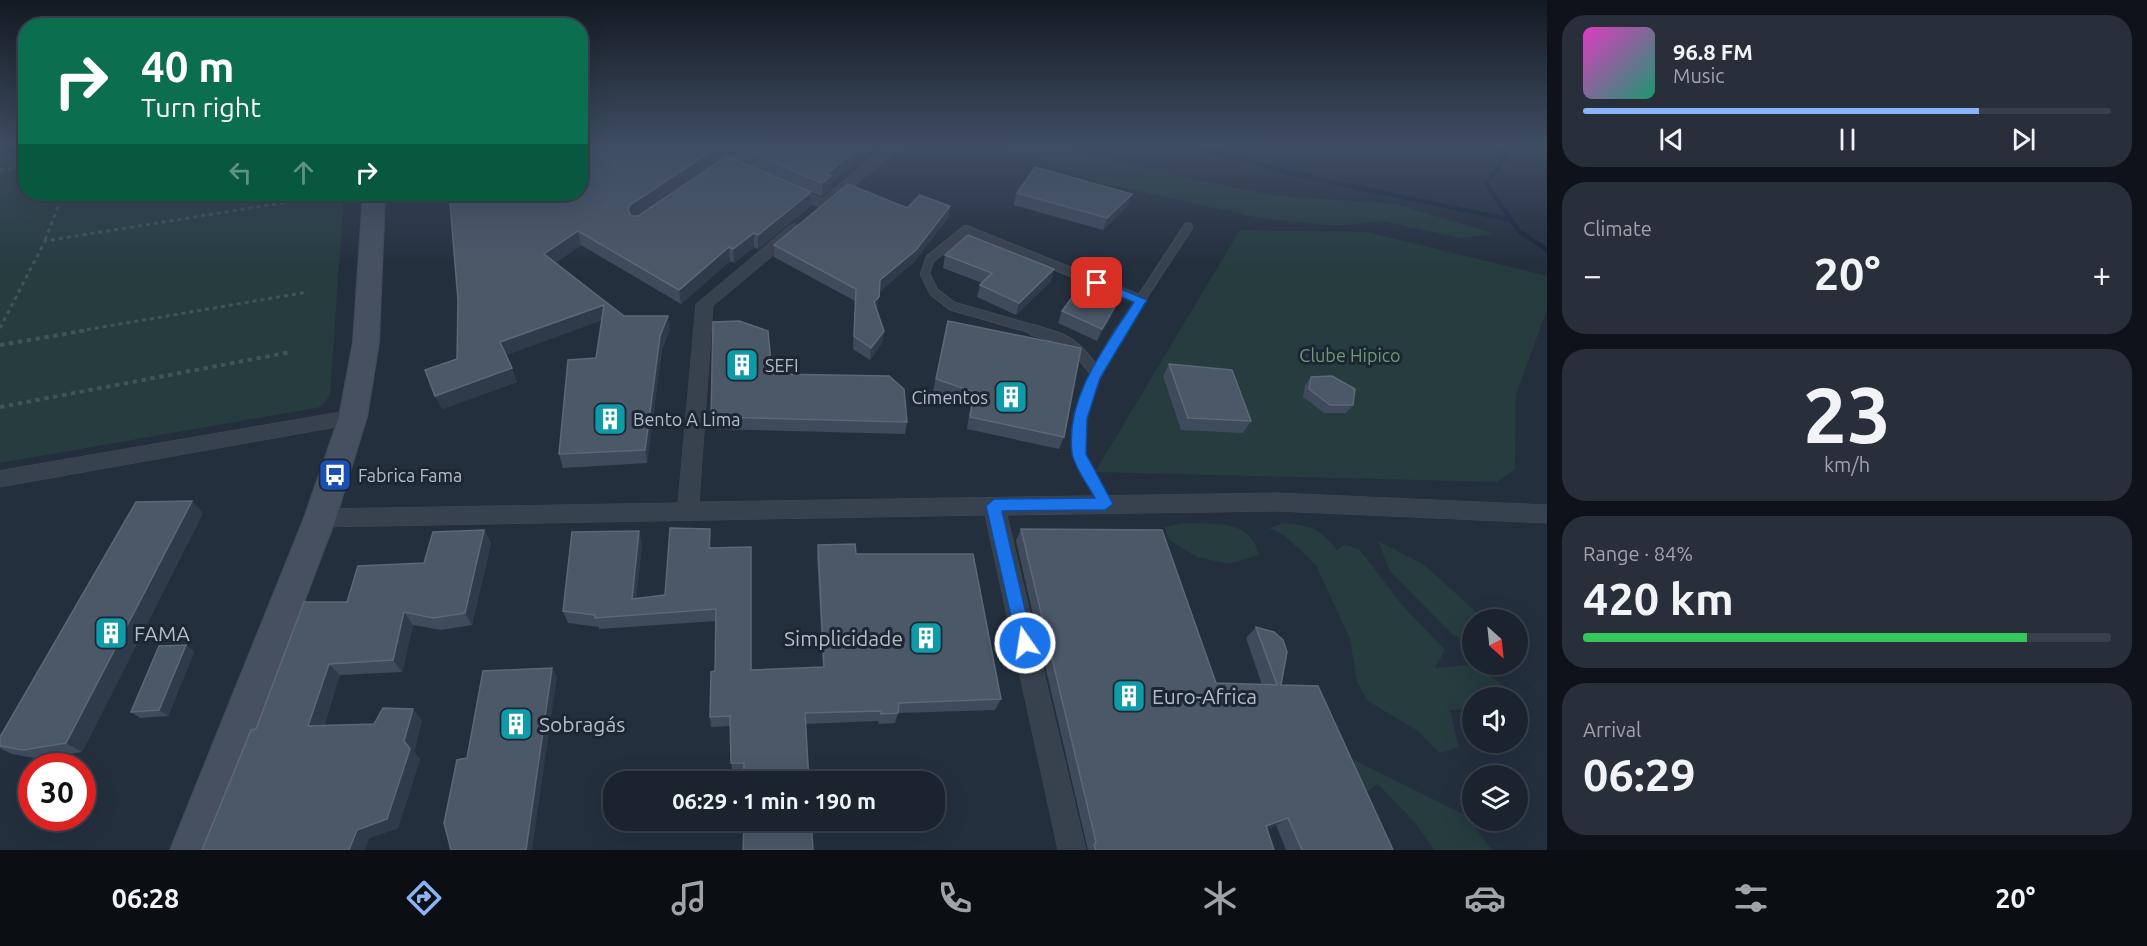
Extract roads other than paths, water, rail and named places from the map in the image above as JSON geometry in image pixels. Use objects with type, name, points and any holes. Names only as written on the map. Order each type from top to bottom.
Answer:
[{"type":"main road","points":[[190,850],[320,518],[353,417],[366,342],[374,201]]},
{"type":"street","points":[[688,510],[705,304],[846,186]]},
{"type":"street","points":[[0,479],[353,417]]},
{"type":"street","points":[[320,518],[688,510],[1277,502],[1547,514]]},
{"type":"street","points":[[994,506],[1072,850]]},
{"type":"lane","points":[[791,190],[823,204]]},
{"type":"lane","points":[[1105,504],[1079,454],[1080,419],[1096,373],[1188,228]]},
{"type":"lane","points":[[1096,373],[1078,348],[1068,340],[952,306],[934,292],[925,274],[930,259],[966,230],[1141,300]]},
{"type":"waterway","points":[[1349,186],[1507,219]]},
{"type":"waterway","points":[[1487,186],[1519,231],[1547,250]]},
{"type":"place","name":"SEFI","points":[[742,365]]},
{"type":"place","name":"Cimentos","points":[[1011,397]]},
{"type":"place","name":"Bento A Lima","points":[[610,419]]},
{"type":"place","name":"Fabrica Fama","points":[[335,475]]},
{"type":"place","name":"FAMA","points":[[111,633]]},
{"type":"place","name":"Simplicidade","points":[[926,638]]},
{"type":"place","name":"Euro-Africa","points":[[1129,696]]},
{"type":"place","name":"Sobragás","points":[[516,724]]},
{"type":"park label","name":"Clube Hipico","points":[[1350,355]]}]
